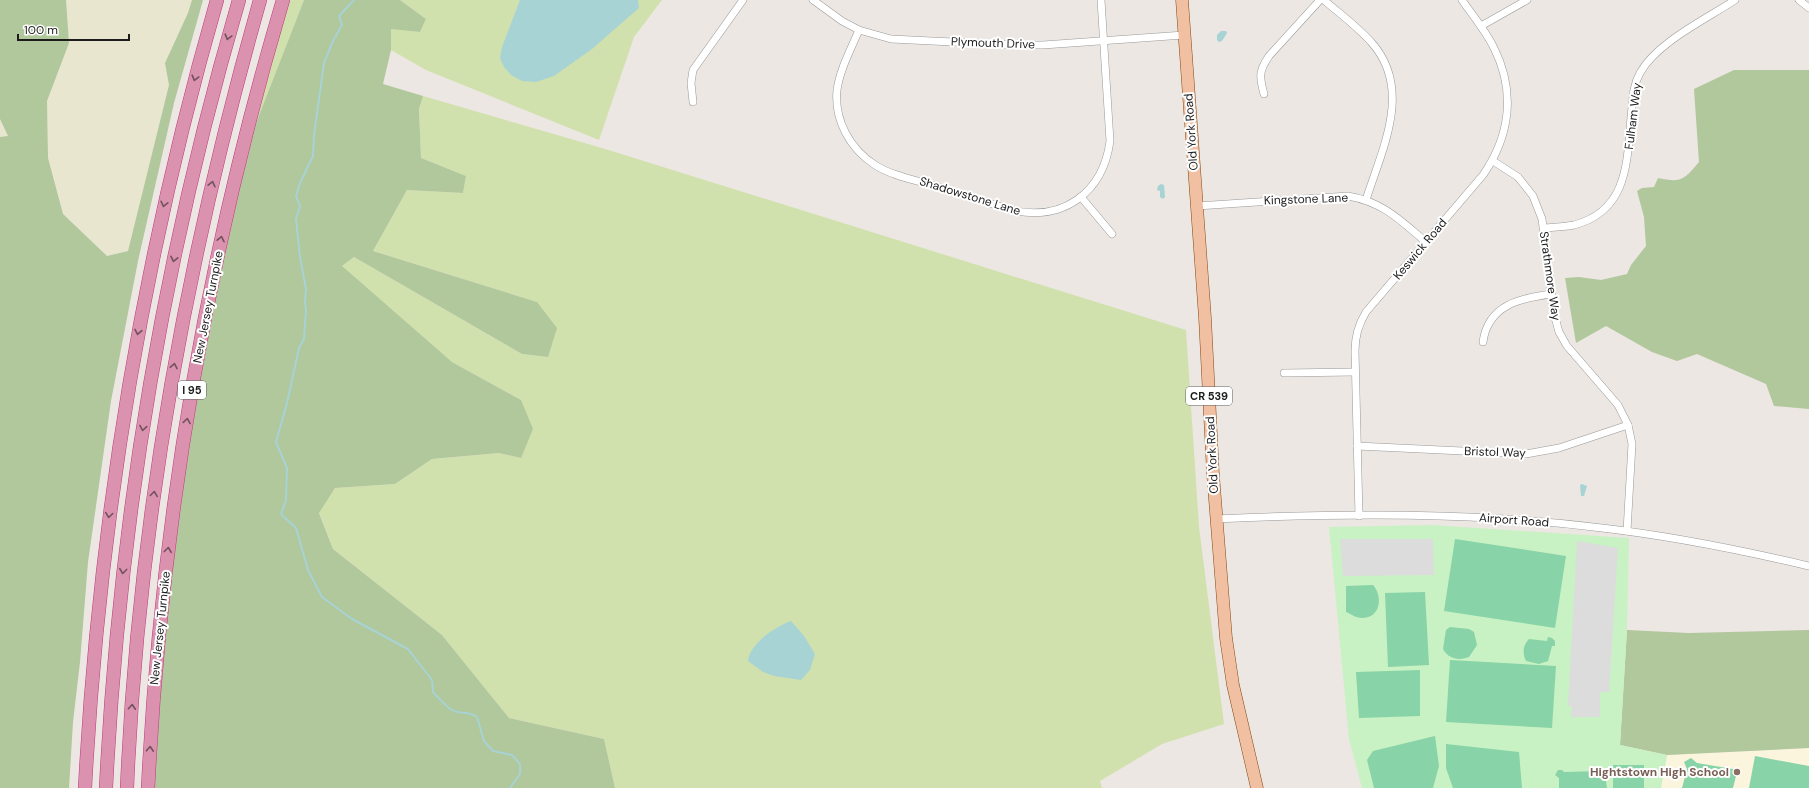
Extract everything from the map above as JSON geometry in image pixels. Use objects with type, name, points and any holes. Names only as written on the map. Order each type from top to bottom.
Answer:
[{"type":"highway","points":[[85,788],[91,688],[100,595],[112,495],[128,387],[146,288],[168,189],[192,91],[217,0]]},
{"type":"highway","points":[[106,788],[112,692],[122,577],[145,412],[170,276],[192,177],[239,0]]},
{"type":"highway","name":"New Jersey Turnpike","points":[[127,788],[134,677],[143,583],[156,476],[172,376],[191,276],[213,178],[260,0]]},
{"type":"highway","name":"New Jersey Turnpike","points":[[148,788],[156,664],[165,578],[192,385],[230,202],[252,110],[283,0]]},
{"type":"main road","name":"Old York Road","points":[[1182,0],[1197,206],[1216,519],[1228,655],[1233,685],[1257,788]]},
{"type":"street","points":[[693,102],[691,83],[694,70],[743,0]]},
{"type":"street","name":"Plymouth Drive","points":[[813,0],[842,21],[859,30],[891,39],[1014,45],[1104,41],[1184,35]]},
{"type":"street","name":"Shadowstone Lane","points":[[859,30],[840,79],[837,102],[842,126],[847,137],[862,155],[876,165],[902,176],[1023,212],[1051,212],[1071,204],[1081,197],[1098,178],[1105,165],[1110,141],[1101,0]]},
{"type":"street","points":[[1264,94],[1260,79],[1263,66],[1269,56],[1320,0]]},
{"type":"street","points":[[1324,0],[1371,43],[1379,53],[1390,75],[1393,96],[1391,121],[1366,200]]},
{"type":"street","name":"Keswick Road","points":[[1358,516],[1355,341],[1360,323],[1366,312],[1483,175],[1493,161],[1500,146],[1506,122],[1507,89],[1497,54],[1481,26],[1462,0]]},
{"type":"street","points":[[1481,26],[1527,0]]},
{"type":"street","name":"Fulham Way","points":[[1544,228],[1582,222],[1598,214],[1611,203],[1620,188],[1626,172],[1634,91],[1642,68],[1649,58],[1659,49],[1735,0]]},
{"type":"street","points":[[1799,0],[1809,8]]},
{"type":"street","name":"Strathmore Way","points":[[1493,161],[1510,171],[1526,186],[1539,208],[1544,228],[1556,323],[1562,339],[1613,398],[1623,413],[1628,425],[1632,444],[1628,531]]},
{"type":"street","name":"Kingstone Lane","points":[[1197,206],[1348,196],[1366,200],[1394,214],[1426,242]]},
{"type":"street","points":[[1081,197],[1112,234]]},
{"type":"street","points":[[1482,342],[1488,324],[1507,305],[1523,298],[1552,294]]},
{"type":"street","points":[[1284,373],[1356,372]]},
{"type":"street","name":"Bristol Way","points":[[1357,446],[1526,454],[1559,448],[1628,425]]},
{"type":"street","name":"Airport Road","points":[[1216,519],[1291,515],[1488,518],[1628,531],[1710,545],[1809,566]]},
{"type":"shaded area","points":[[66,0],[192,0],[188,13],[165,63],[170,85],[128,251],[107,256],[63,214],[48,158],[47,101],[69,43]]},
{"type":"shaded area","points":[[0,119],[8,136],[0,137]]},
{"type":"shaded area","points":[[1340,539],[1433,539],[1434,575],[1343,576]]},
{"type":"shaded area","points":[[1577,541],[1618,548],[1609,692],[1600,692],[1600,717],[1571,717],[1572,706],[1568,706]]},
{"type":"shaded area","name":"Hightstown High School","points":[[1809,748],[1809,788],[1661,788],[1667,755]]},
{"type":"green space","points":[[0,0],[66,0],[69,43],[47,101],[48,158],[63,214],[107,256],[128,251],[169,85],[165,63],[188,13],[192,0],[203,0],[174,103],[138,261],[111,401],[88,562],[80,662],[73,722],[69,788],[0,788],[0,137],[8,136],[0,119]]},
{"type":"green space","points":[[278,0],[304,0],[246,150]]},
{"type":"green space","points":[[304,0],[400,0],[426,19],[420,32],[391,29],[391,50],[383,84],[423,96],[419,109],[421,158],[466,176],[463,193],[407,190],[373,251],[537,302],[557,328],[548,357],[522,354],[354,257],[342,266],[452,362],[521,400],[533,429],[521,458],[499,453],[432,459],[395,484],[335,488],[319,513],[333,549],[442,635],[509,718],[604,739],[615,788],[143,788],[169,501],[246,149]]},
{"type":"green space","points":[[400,0],[662,0],[634,37],[599,140],[426,70],[391,50],[391,28],[420,32],[426,19]]},
{"type":"green space","points":[[1734,70],[1809,70],[1809,409],[1774,406],[1766,384],[1697,354],[1677,361],[1652,352],[1606,326],[1576,343],[1565,278],[1579,277],[1601,280],[1627,274],[1631,265],[1646,246],[1644,217],[1637,191],[1642,188],[1654,187],[1658,178],[1672,180],[1682,179],[1690,173],[1699,162],[1694,89]]},
{"type":"green space","points":[[423,96],[602,148],[1186,330],[1199,527],[1224,724],[1162,744],[1100,781],[1102,788],[615,788],[604,739],[509,718],[442,635],[333,549],[319,512],[335,488],[395,484],[432,459],[499,453],[521,458],[521,400],[452,362],[341,267],[354,257],[522,354],[548,357],[537,302],[373,251],[407,190],[463,193],[466,176],[421,158],[419,109]]},
{"type":"green space","points":[[1432,525],[1629,538],[1627,630],[1620,745],[1667,755],[1661,788],[1362,788],[1349,739],[1329,527]]},
{"type":"green space","points":[[1455,539],[1566,556],[1555,628],[1444,611]]},
{"type":"green space","points":[[1373,585],[1379,600],[1378,606],[1373,614],[1368,617],[1360,618],[1346,612],[1346,586]]},
{"type":"green space","points":[[1425,592],[1429,665],[1388,667],[1385,593]]},
{"type":"green space","points":[[1450,627],[1469,629],[1474,632],[1477,645],[1469,657],[1461,659],[1454,658],[1448,655],[1443,649],[1446,630]]},
{"type":"green space","points":[[1627,630],[1689,633],[1809,630],[1809,748],[1667,755],[1620,745]]},
{"type":"green space","points":[[1548,637],[1555,641],[1555,646],[1552,646],[1548,661],[1539,664],[1526,661],[1524,649],[1525,644],[1529,639],[1547,641]]},
{"type":"green space","points":[[1450,660],[1556,666],[1552,728],[1446,722]]},
{"type":"green space","points":[[1420,670],[1420,716],[1359,718],[1356,672]]},
{"type":"green space","points":[[1435,736],[1439,766],[1433,788],[1374,788],[1367,760],[1373,751]]},
{"type":"green space","points":[[1446,744],[1519,752],[1522,788],[1453,788],[1446,768]]},
{"type":"green space","points":[[1755,756],[1809,766],[1809,788],[1749,788]]},
{"type":"green space","points":[[1691,758],[1697,763],[1733,769],[1736,776],[1733,788],[1682,788],[1687,769],[1684,762]]},
{"type":"green space","points":[[1613,765],[1644,765],[1644,788],[1613,788]]},
{"type":"green space","points":[[1558,770],[1562,770],[1564,772],[1601,771],[1605,775],[1607,788],[1559,788],[1559,778],[1555,775]]},
{"type":"water","points":[[520,0],[638,0],[639,8],[592,49],[554,76],[536,82],[522,81],[511,75],[504,67],[500,58],[502,47]]},
{"type":"water","points":[[1221,31],[1226,31],[1227,33],[1222,41],[1219,42],[1217,40],[1217,35]]},
{"type":"water","points":[[1161,184],[1164,185],[1165,197],[1163,199],[1160,197],[1160,191],[1157,190],[1158,186]]},
{"type":"water","points":[[1582,484],[1587,486],[1584,496],[1581,496],[1580,485]]},
{"type":"water","points":[[791,621],[804,636],[815,654],[810,670],[801,680],[774,676],[763,672],[748,661],[753,648],[764,636]]},
{"type":"waterway","points":[[354,0],[339,16],[342,25],[333,41],[324,63],[314,135],[313,156],[300,183],[296,196],[300,206],[296,219],[300,257],[306,289],[306,310],[304,339],[299,348],[287,403],[276,442],[287,468],[286,500],[281,514],[296,528],[308,570],[322,597],[352,619],[408,649],[432,680],[433,692],[442,702],[455,711],[471,714],[477,717],[484,741],[493,751],[512,755],[520,764],[520,774],[510,788]]},
{"type":"place","name":"Hightstown High School","points":[[1737,772]]}]
